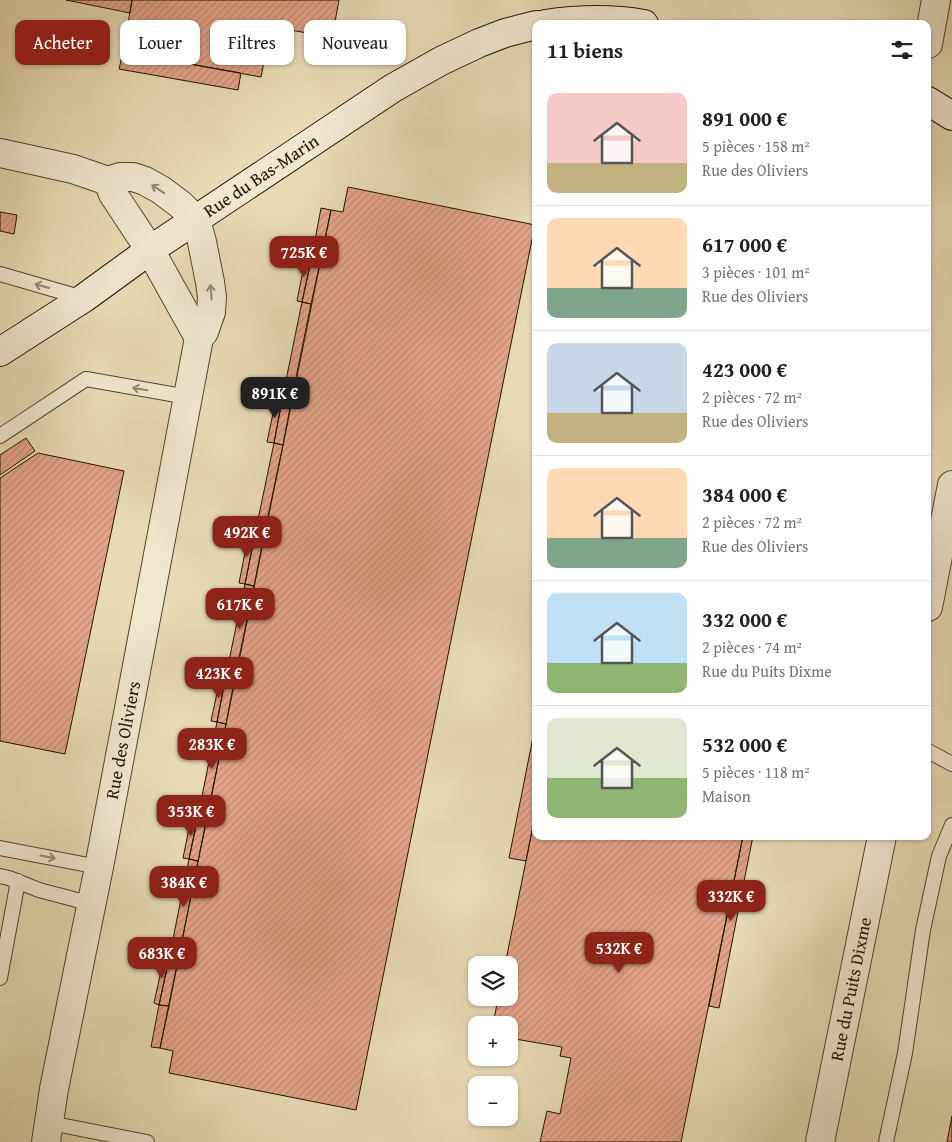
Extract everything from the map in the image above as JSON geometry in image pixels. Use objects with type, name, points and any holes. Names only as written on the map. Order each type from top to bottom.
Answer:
[{"type":"street","points":[[931,28],[936,0]]},
{"type":"street","points":[[571,20],[610,20]]},
{"type":"street","name":"Rue du Bas-Marin","points":[[0,352],[84,298],[150,250],[393,88],[440,61],[504,32],[532,26]]},
{"type":"street","points":[[931,102],[952,116]]},
{"type":"street","points":[[0,153],[74,169],[108,181],[120,177],[133,177],[145,181],[161,190],[196,220]]},
{"type":"street","points":[[108,181],[113,194],[150,250],[199,338]]},
{"type":"street","name":"Rue des Oliviers","points":[[48,1133],[54,1090],[92,904],[199,338],[208,322],[212,297],[196,220]]},
{"type":"street","points":[[931,592],[952,484]]},
{"type":"street","name":"Rue du Puits Dixme","points":[[820,1142],[881,840]]},
{"type":"lane","points":[[0,274],[84,298]]},
{"type":"lane","points":[[0,436],[86,379],[188,397]]},
{"type":"lane","points":[[931,753],[952,764]]},
{"type":"lane","points":[[886,1142],[905,1054],[924,930],[939,856],[952,825]]},
{"type":"lane","points":[[0,848],[99,867]]},
{"type":"lane","points":[[0,876],[39,890],[92,904]]},
{"type":"lane","points":[[0,978],[5,930],[18,881]]},
{"type":"lane","points":[[48,1133],[147,1142]]},
{"type":"building","points":[[66,0],[132,0],[130,13]]},
{"type":"building","points":[[132,0],[339,0],[335,20],[304,20],[304,32],[294,31],[294,20],[210,20],[210,65],[263,65],[261,77],[195,65],[200,65],[200,20],[129,20]]},
{"type":"building","points":[[120,65],[196,65],[241,73],[238,90],[119,69]]},
{"type":"building","points":[[348,187],[532,224],[532,240],[356,1110],[169,1073],[173,1051],[160,1048],[331,210],[343,212]]},
{"type":"building","points":[[321,208],[331,210],[321,258],[312,256]]},
{"type":"building","points":[[0,212],[17,215],[14,234],[0,231]]},
{"type":"building","points":[[306,255],[312,256],[302,302],[297,301]]},
{"type":"building","points":[[312,256],[321,258],[311,304],[302,302]]},
{"type":"building","points":[[302,302],[311,304],[292,397],[283,395]]},
{"type":"building","points":[[277,394],[283,395],[274,443],[267,442]]},
{"type":"building","points":[[283,395],[292,397],[283,445],[274,443]]},
{"type":"building","points":[[26,438],[35,451],[0,475],[0,455]]},
{"type":"building","points":[[274,443],[283,445],[264,535],[255,534]]},
{"type":"building","points":[[38,453],[124,471],[65,754],[0,741],[0,478]]},
{"type":"building","points":[[249,532],[255,534],[245,584],[239,583]]},
{"type":"building","points":[[255,534],[264,535],[254,586],[245,584]]},
{"type":"building","points":[[245,584],[254,586],[235,677],[226,675]]},
{"type":"building","points":[[221,674],[226,675],[217,722],[211,721]]},
{"type":"building","points":[[226,675],[235,677],[226,724],[217,722]]},
{"type":"building","points":[[217,722],[226,724],[207,817],[198,816]]},
{"type":"building","points":[[532,742],[532,831],[526,861],[509,858]]},
{"type":"building","points":[[192,814],[198,816],[189,859],[183,858]]},
{"type":"building","points":[[198,816],[207,817],[198,861],[189,859]]},
{"type":"building","points":[[532,831],[532,840],[742,840],[681,1142],[540,1142],[547,1111],[560,1114],[571,1058],[560,1056],[562,1047],[518,1040],[518,1016],[495,1016],[497,1006],[518,1006],[518,956],[507,956]]},
{"type":"building","points":[[742,840],[752,840],[719,1008],[709,1006]]},
{"type":"building","points":[[189,859],[198,861],[179,956],[170,954]]},
{"type":"building","points":[[165,953],[170,954],[159,1005],[154,1003]]},
{"type":"building","points":[[170,954],[179,956],[169,1006],[159,1005]]},
{"type":"building","points":[[159,1005],[169,1006],[160,1048],[151,1047]]},
{"type":"building","points":[[952,1116],[952,1142],[947,1142]]}]
